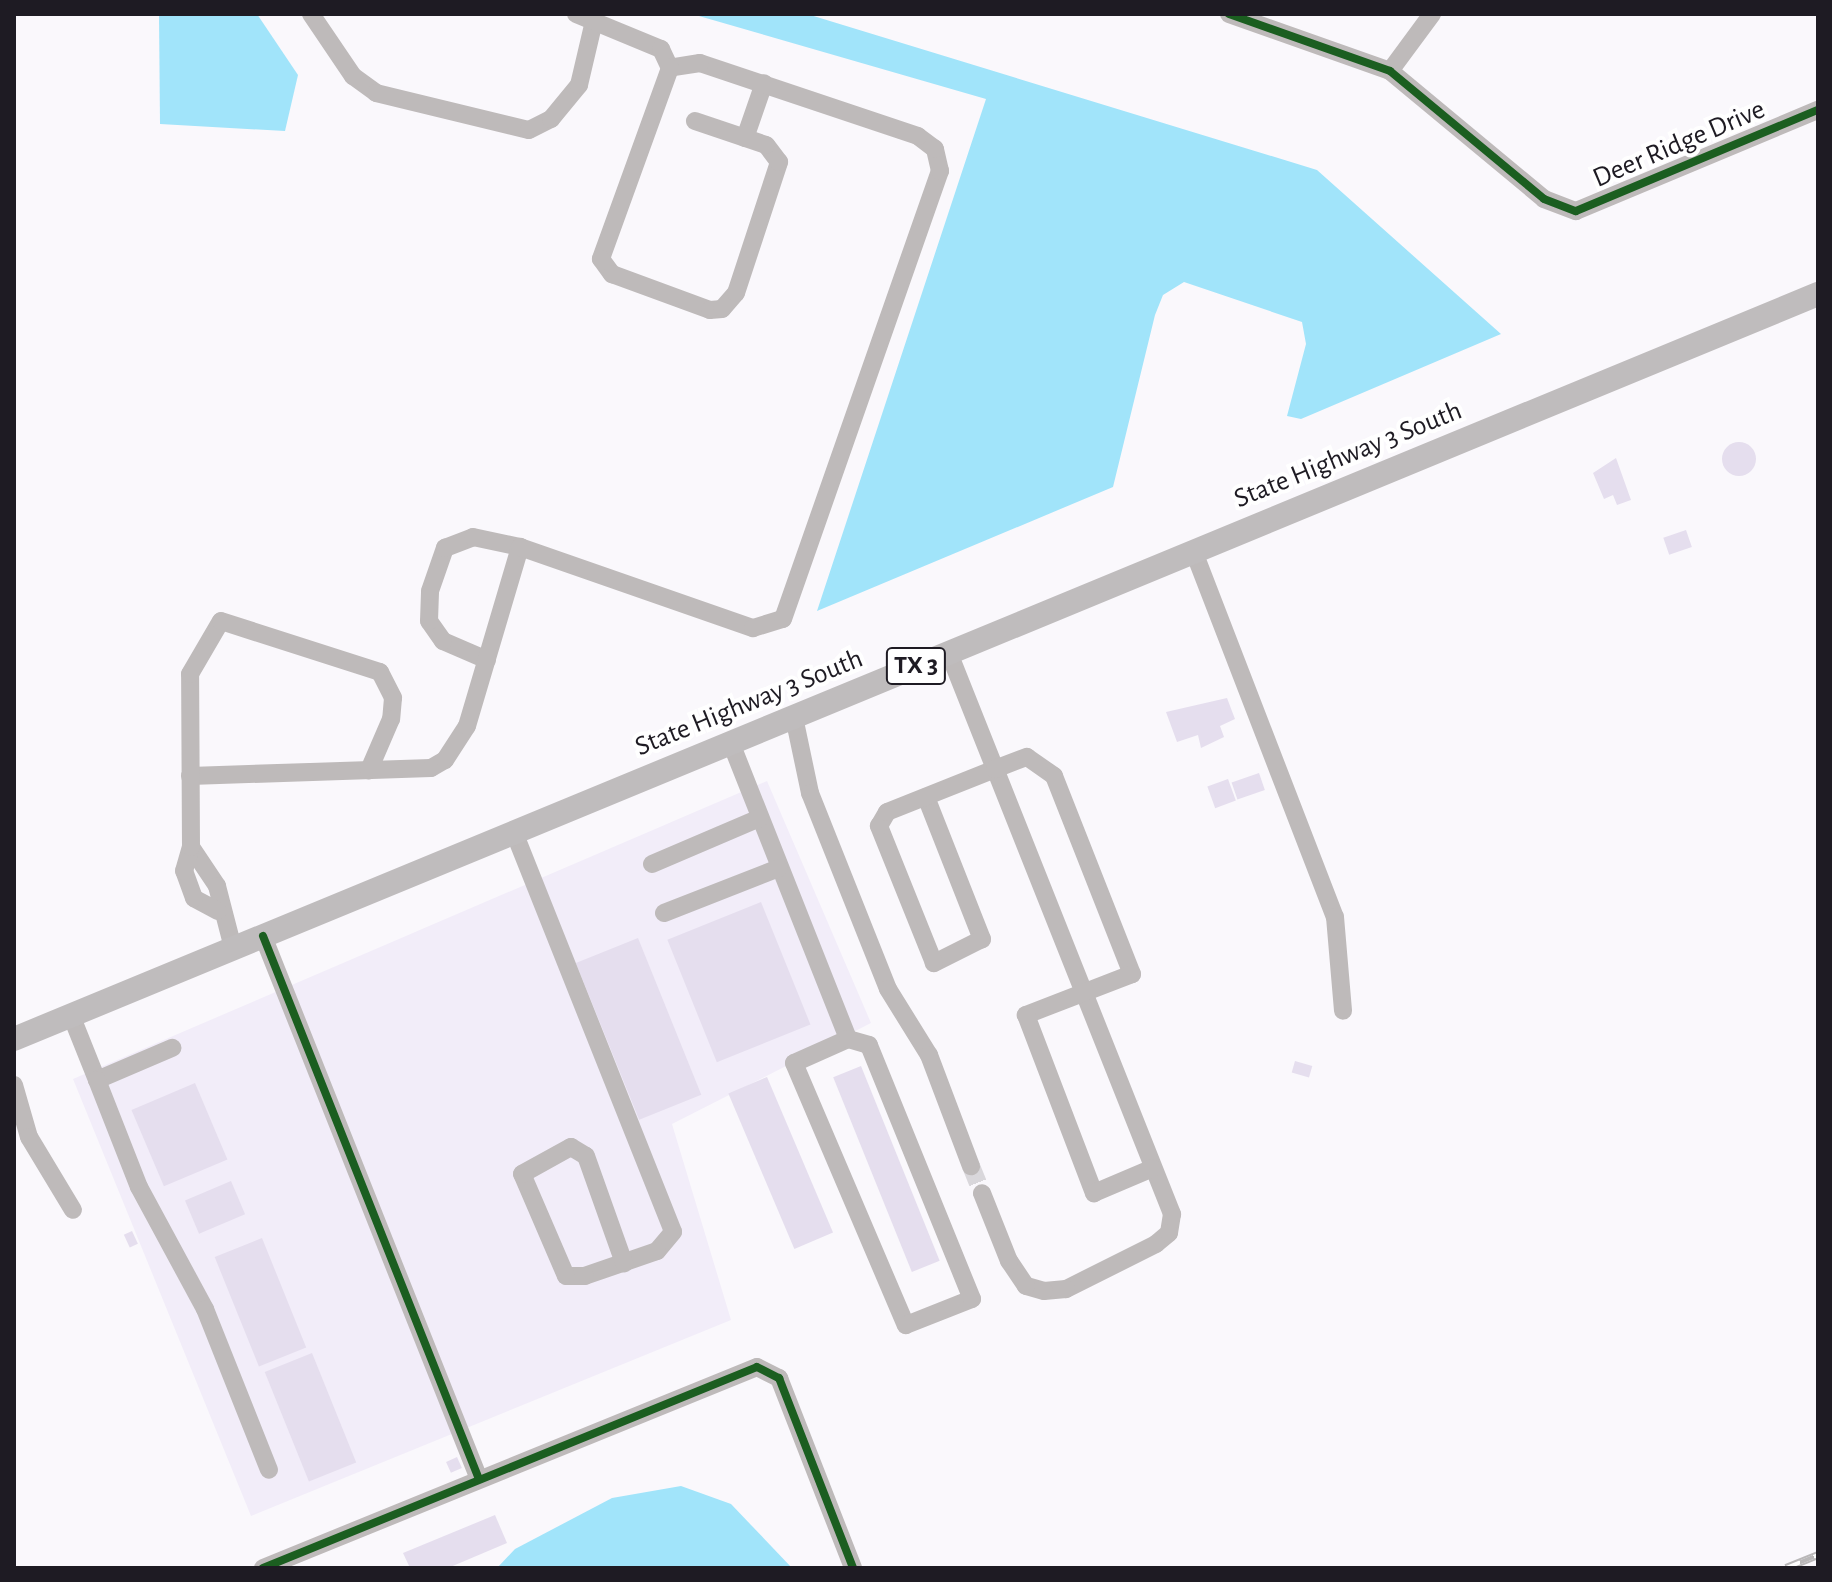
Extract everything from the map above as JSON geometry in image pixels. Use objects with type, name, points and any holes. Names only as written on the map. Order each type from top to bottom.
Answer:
[{"type":"main road","name":"State Highway 3 South","points":[[14,1039],[1818,294]]},
{"type":"street","points":[[311,14],[353,76],[376,93],[529,130],[551,119],[579,85],[594,21]]},
{"type":"street","points":[[576,14],[661,49],[670,68],[603,268],[710,310],[731,302],[779,162],[766,145],[695,121]]},
{"type":"street","name":"Deer Ridge Drive","points":[[1229,14],[1390,71],[1544,199],[1576,211],[1818,110]]},
{"type":"street","points":[[1390,71],[1432,14]]},
{"type":"street","points":[[487,660],[443,641],[429,621],[430,591],[445,548],[473,537],[520,547],[753,628],[783,619],[940,171],[935,149],[918,136],[700,63],[670,68]]},
{"type":"street","points":[[745,138],[764,83]]},
{"type":"street","points":[[190,776],[431,768],[445,760],[467,726],[520,547]]},
{"type":"street","points":[[1194,552],[1335,917],[1343,1011]]},
{"type":"street","points":[[233,948],[218,911],[217,886],[191,847],[190,674],[221,621],[380,672],[393,698],[391,719],[369,770]]},
{"type":"street","points":[[949,653],[1172,1214],[1169,1233],[1066,1289],[1026,1286],[982,1193]]},
{"type":"street","points":[[794,717],[810,793],[888,989],[929,1055],[971,1166]]},
{"type":"street","points":[[731,743],[848,1039]]},
{"type":"street","points":[[926,797],[982,939],[934,963],[879,826],[887,812],[1027,757],[1054,776],[1132,974],[1026,1015],[1094,1193],[1153,1168]]},
{"type":"street","points":[[652,864],[760,818]]},
{"type":"street","points":[[514,832],[673,1232],[657,1251],[624,1263],[566,1276],[522,1174],[531,1163],[571,1147],[586,1156],[624,1263]]},
{"type":"street","points":[[664,913],[779,868]]},
{"type":"street","points":[[263,936],[479,1479]]},
{"type":"street","points":[[71,1015],[139,1187],[205,1309],[269,1470]]},
{"type":"street","points":[[848,1039],[869,1045],[972,1299],[906,1325],[794,1063],[848,1039]]},
{"type":"street","points":[[97,1080],[172,1048]]},
{"type":"street","points":[[14,1085],[29,1137],[73,1210]]},
{"type":"street","points":[[263,1568],[757,1367],[779,1378],[853,1568]]},
{"type":"shaded area","points":[[767,781],[871,1023],[672,1124],[731,1320],[251,1516],[73,1079]]},
{"type":"water","points":[[159,14],[257,14],[298,75],[285,131],[160,124]]},
{"type":"water","points":[[692,14],[807,14],[1317,170],[1501,334],[1301,419],[1287,416],[1306,344],[1302,322],[1184,282],[1163,295],[1155,315],[1113,487],[817,611],[986,99]]},
{"type":"water","points":[[681,1486],[731,1504],[792,1568],[497,1568],[515,1549],[612,1498]]},
{"type":"building","points":[[1739,442],[1751,447],[1756,459],[1751,471],[1739,476],[1727,471],[1722,459],[1727,447]]},
{"type":"building","points":[[1616,458],[1631,500],[1617,505],[1613,495],[1604,499],[1593,473]]},
{"type":"building","points":[[1686,530],[1692,547],[1669,555],[1663,538]]},
{"type":"building","points":[[1227,698],[1235,719],[1220,726],[1224,737],[1201,748],[1198,735],[1177,742],[1166,712]]},
{"type":"building","points":[[1259,773],[1265,790],[1237,799],[1232,782]]},
{"type":"building","points":[[1228,779],[1236,801],[1215,808],[1207,787]]},
{"type":"building","points":[[761,902],[810,1024],[717,1062],[667,940]]},
{"type":"building","points":[[638,938],[701,1095],[639,1120],[576,963]]},
{"type":"building","points":[[1295,1061],[1312,1066],[1309,1077],[1292,1073]]},
{"type":"building","points":[[861,1066],[940,1261],[912,1272],[833,1077]]},
{"type":"building","points":[[767,1077],[833,1233],[794,1249],[728,1093]]},
{"type":"building","points":[[195,1083],[227,1159],[164,1186],[131,1110]]},
{"type":"building","points":[[231,1181],[245,1214],[199,1234],[185,1201]]},
{"type":"building","points":[[132,1231],[138,1244],[130,1247],[124,1235]]},
{"type":"building","points":[[262,1238],[306,1347],[259,1367],[215,1257]]},
{"type":"building","points":[[312,1353],[356,1462],[309,1482],[265,1372]]},
{"type":"building","points":[[457,1457],[462,1468],[451,1473],[446,1462]]},
{"type":"building","points":[[495,1515],[507,1543],[448,1568],[410,1568],[403,1553]]},
{"type":"tunnel","points":[[971,1166],[982,1193]]},
{"type":"railway","points":[[1786,1568],[1818,1555]]},
{"type":"cycle path","points":[[1229,14],[1390,71],[1544,199],[1576,211],[1818,110]]},
{"type":"cycle path","points":[[263,936],[479,1479]]},
{"type":"cycle path","points":[[263,1568],[757,1367],[779,1378],[853,1568]]}]
